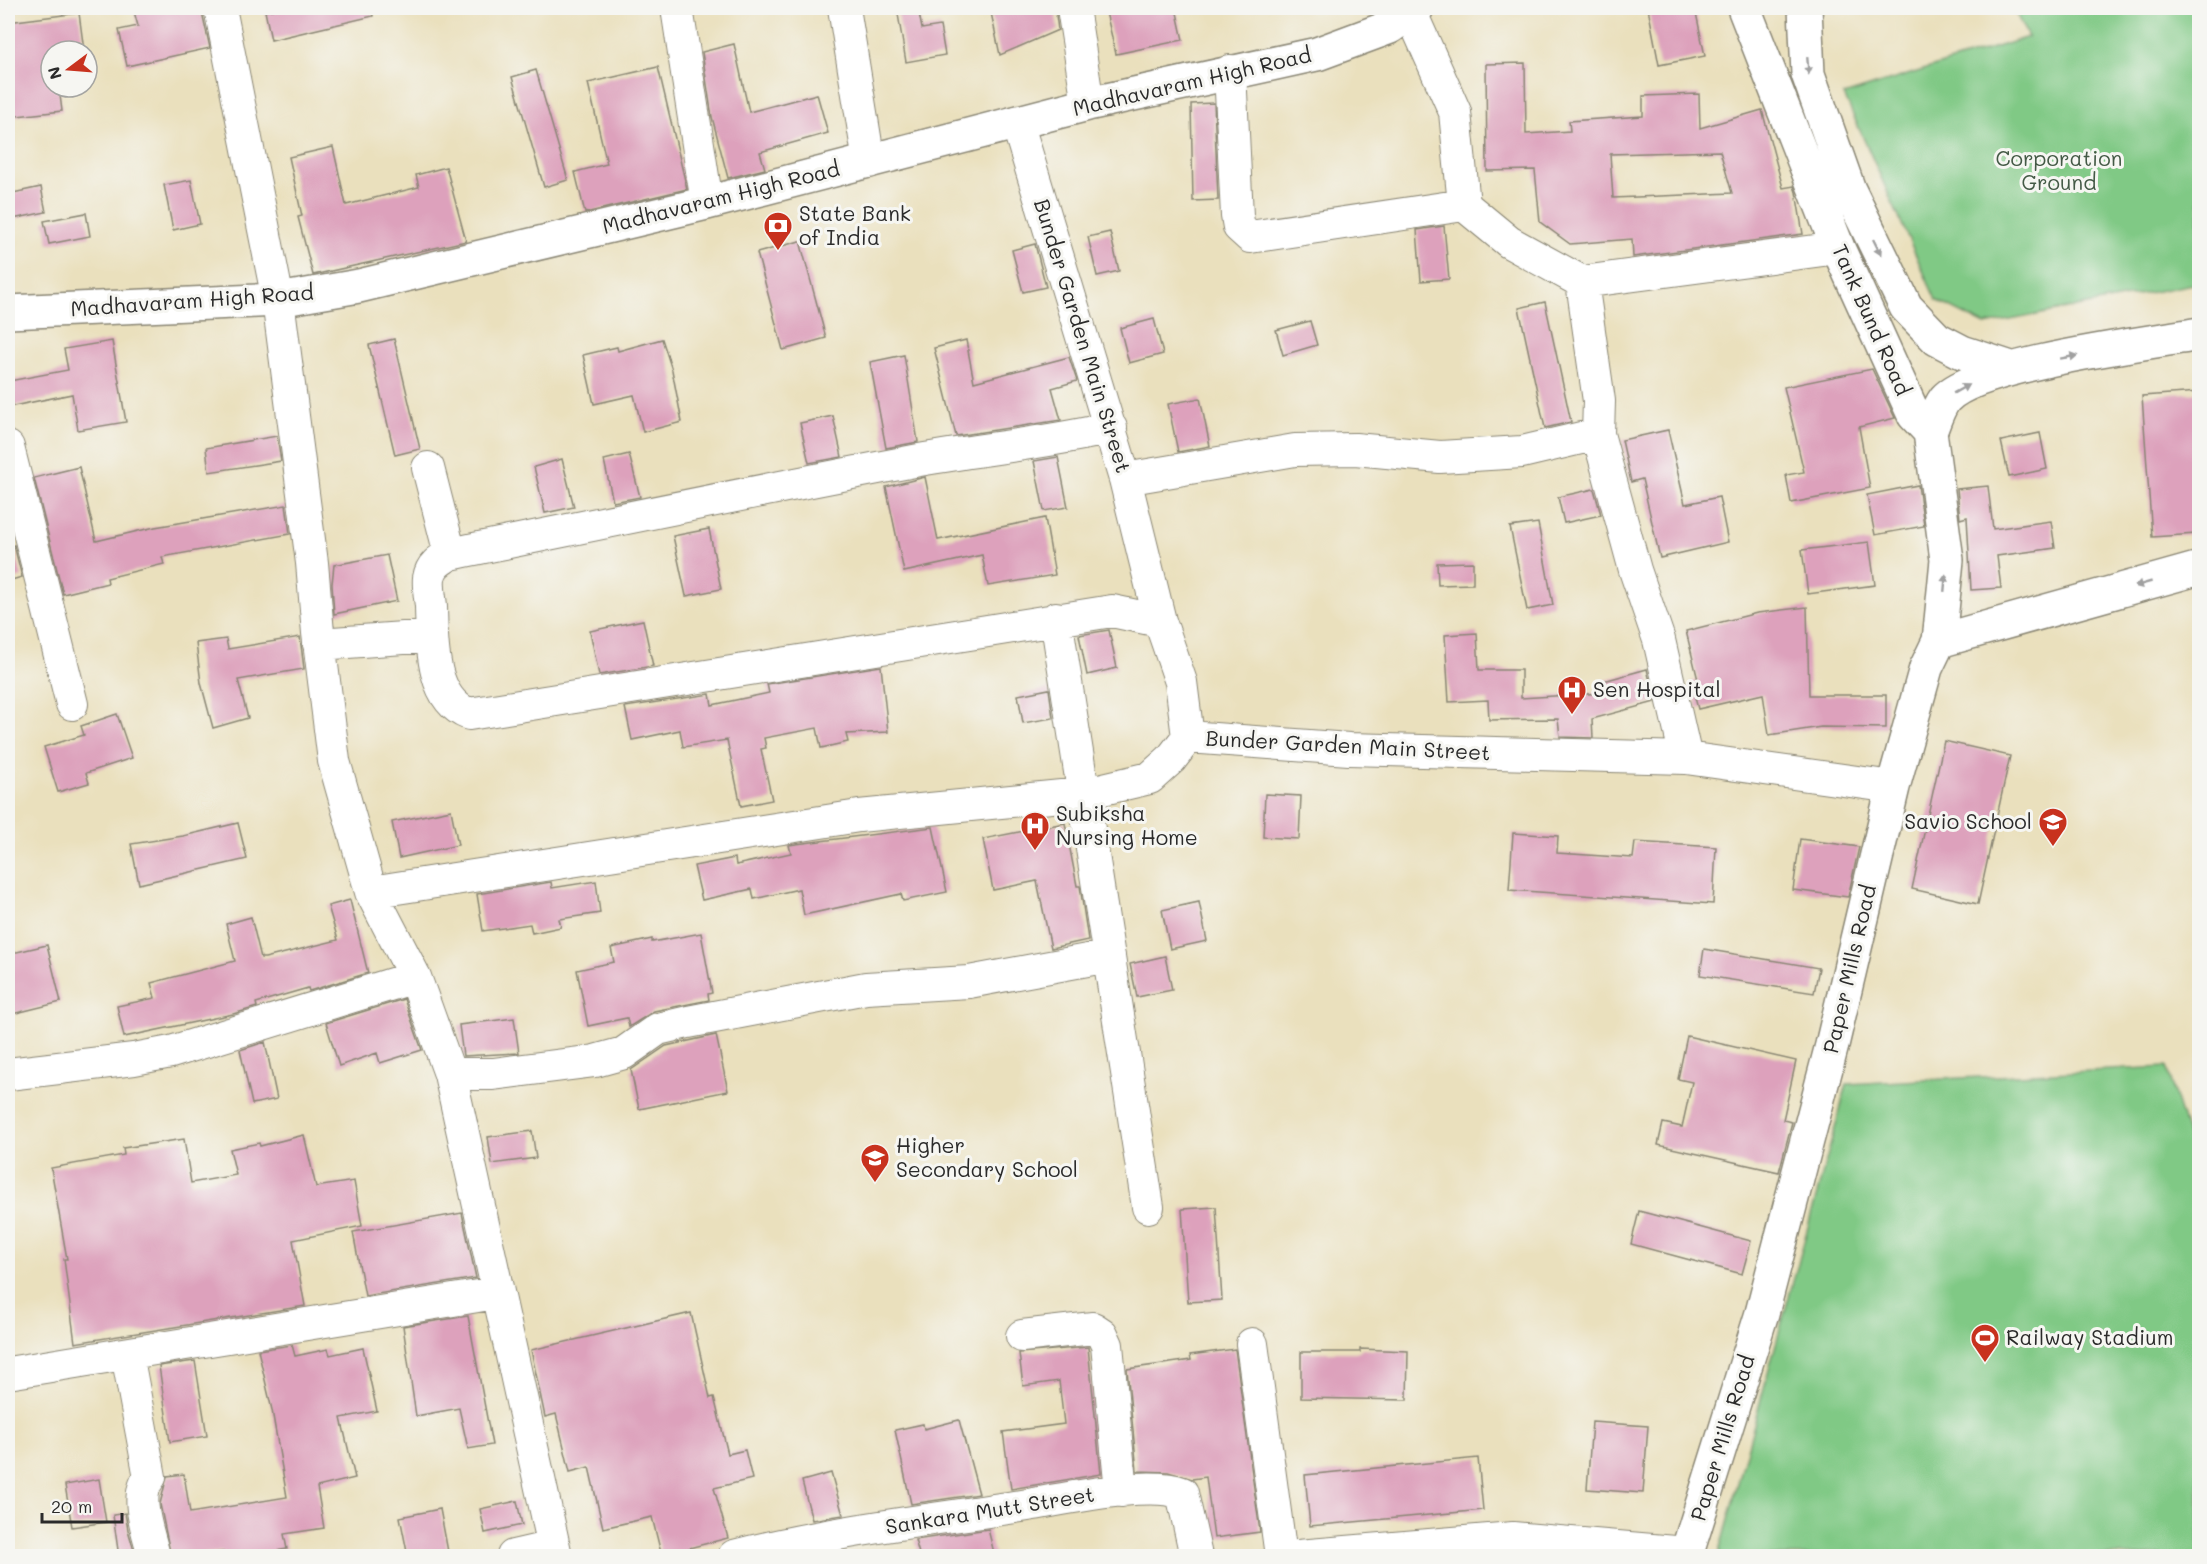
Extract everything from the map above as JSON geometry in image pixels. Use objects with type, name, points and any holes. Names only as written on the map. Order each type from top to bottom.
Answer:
[{"type":"main road","name":"Tank Bund Road","points":[[1744,8],[1838,248],[1914,415],[1929,432],[1947,560],[1939,642]]},
{"type":"main road","points":[[1805,8],[1808,74],[1849,190],[1906,308],[1937,339],[1962,352],[2011,368]]},
{"type":"main road","name":"Madhavaram High Road","points":[[8,312],[278,300],[359,286],[707,203],[1088,104],[1230,71],[1317,54],[1400,14]]},
{"type":"main road","points":[[1929,432],[1944,400],[1958,389],[2011,368],[2199,334]]},
{"type":"main road","points":[[1939,642],[2199,568]]},
{"type":"main road","name":"Paper Mills Road","points":[[1687,1555],[1762,1313],[1832,1045],[1893,786],[1926,668],[1939,642]]},
{"type":"street","points":[[220,8],[278,300],[312,562],[319,644],[334,761],[372,892],[415,977],[450,1074],[554,1552],[513,1557]]},
{"type":"street","points":[[677,8],[707,203]]},
{"type":"street","points":[[844,8],[869,162]]},
{"type":"street","points":[[1072,8],[1088,104]]},
{"type":"street","points":[[1400,14],[1455,112],[1464,205],[1509,242],[1582,282],[1838,248]]},
{"type":"street","points":[[1230,71],[1237,216],[1239,227],[1250,237],[1464,205]]},
{"type":"street","name":"Bunder Garden Main Street","points":[[1017,122],[1111,428],[1160,621],[1181,682],[1188,737],[1349,748],[1686,758],[1893,786]]},
{"type":"street","points":[[1582,282],[1599,401],[1598,434],[1635,570],[1659,640],[1686,758]]},
{"type":"street","points":[[1111,428],[1058,441],[982,448],[692,503],[450,555],[434,566],[429,578],[432,636],[443,688],[459,710],[469,714],[1112,610],[1160,621]]},
{"type":"street","points":[[1125,479],[1295,450],[1355,449],[1440,457],[1522,452],[1598,434]]},
{"type":"street","points":[[8,447],[72,704]]},
{"type":"street","points":[[428,468],[450,555]]},
{"type":"street","points":[[1056,618],[1077,739],[1082,794],[1110,956],[1148,1207]]},
{"type":"street","points":[[319,644],[432,636]]},
{"type":"street","points":[[372,892],[859,816],[1082,794],[1150,778],[1171,759],[1188,737]]},
{"type":"street","points":[[450,1074],[493,1074],[595,1061],[624,1053],[658,1029],[688,1022],[866,988],[969,982],[1110,956]]},
{"type":"street","points":[[8,1074],[134,1059],[171,1052],[415,977]]},
{"type":"street","points":[[8,1373],[496,1293]]},
{"type":"street","points":[[1022,1336],[1094,1328],[1102,1334],[1107,1345],[1121,1491]]},
{"type":"street","points":[[1252,1344],[1281,1557]]},
{"type":"street","points":[[127,1354],[150,1477],[144,1483],[141,1496],[154,1557]]},
{"type":"street","name":"Sankara Mutt Street","points":[[734,1557],[800,1539],[1121,1491],[1173,1490],[1182,1493],[1196,1557]]},
{"type":"street","points":[[1298,1557],[1513,1538],[1687,1555]]},
{"type":"green space","name":"Corporation Ground","points":[[2013,8],[2199,8],[2199,283],[1985,325],[1936,300],[1844,95],[2028,37]]},
{"type":"green space","name":"Railway Stadium","points":[[2166,1067],[2199,1172],[2199,1556],[1718,1556],[1847,1084]]},
{"type":"building","points":[[133,8],[198,8],[200,13],[202,12],[210,48],[127,66],[119,30],[138,26]]},
{"type":"building","points":[[281,8],[372,8],[373,16],[271,40],[265,11]]},
{"type":"building","points":[[897,8],[918,8],[922,29],[940,26],[945,55],[906,62]]},
{"type":"building","points":[[990,8],[1055,8],[1058,30],[1000,55]]},
{"type":"building","points":[[1105,8],[1176,8],[1183,40],[1116,54]]},
{"type":"building","points":[[1648,8],[1695,8],[1705,56],[1659,65]]},
{"type":"building","points":[[79,13],[82,39],[39,39],[39,99],[60,99],[62,111],[8,117],[8,22]]},
{"type":"building","points":[[734,44],[749,112],[817,94],[828,133],[760,152],[765,169],[728,178],[712,117],[702,52]]},
{"type":"building","points":[[1525,63],[1526,134],[1570,131],[1569,121],[1643,116],[1643,96],[1699,94],[1700,128],[1762,110],[1783,188],[1794,186],[1796,192],[1803,234],[1633,257],[1632,239],[1570,244],[1540,222],[1535,170],[1487,171],[1486,64]],"holes":[[[1720,151],[1732,193],[1613,198],[1610,154]]]},
{"type":"building","points":[[658,67],[687,189],[585,213],[575,172],[607,164],[588,83]]},
{"type":"building","points":[[536,70],[568,180],[544,187],[512,77]]},
{"type":"building","points":[[1214,103],[1218,200],[1193,201],[1191,104]]},
{"type":"building","points":[[333,147],[346,205],[419,187],[416,175],[446,167],[466,241],[313,275],[298,217],[302,216],[289,157]]},
{"type":"building","points":[[191,180],[200,224],[173,230],[164,185]]},
{"type":"building","points":[[41,187],[46,212],[8,220],[8,194]]},
{"type":"building","points":[[86,213],[90,236],[49,244],[44,221]]},
{"type":"building","points":[[1444,226],[1449,279],[1421,281],[1417,230]]},
{"type":"building","points":[[1110,232],[1119,271],[1097,276],[1088,237]]},
{"type":"building","points":[[800,241],[826,338],[783,350],[757,253]]},
{"type":"building","points":[[1035,244],[1046,287],[1023,292],[1012,250]]},
{"type":"building","points":[[1545,302],[1571,422],[1545,428],[1519,308]]},
{"type":"building","points":[[1154,319],[1163,354],[1129,363],[1120,328]]},
{"type":"building","points":[[1310,321],[1317,345],[1283,355],[1276,330]]},
{"type":"building","points":[[394,339],[420,449],[395,455],[369,345]]},
{"type":"building","points":[[662,339],[672,370],[682,422],[643,432],[634,395],[594,404],[583,355],[617,347],[618,351]]},
{"type":"building","points":[[966,340],[974,382],[1069,357],[1077,381],[1052,388],[1061,420],[956,436],[934,348]]},
{"type":"building","points":[[112,341],[126,422],[78,430],[72,394],[13,406],[9,381],[68,370],[64,349]]},
{"type":"building","points":[[904,355],[918,442],[886,448],[870,362]]},
{"type":"building","points":[[1872,369],[1895,418],[1859,427],[1870,488],[1791,503],[1786,475],[1804,472],[1784,387]]},
{"type":"building","points":[[2199,392],[2199,528],[2195,529],[2196,534],[2152,537],[2142,396]]},
{"type":"building","points":[[1200,398],[1210,446],[1178,452],[1168,404]]},
{"type":"building","points":[[833,416],[842,457],[809,463],[800,423]]},
{"type":"building","points":[[1668,430],[1685,504],[1719,497],[1728,542],[1660,558],[1642,479],[1631,482],[1622,440]]},
{"type":"building","points":[[2040,433],[2047,469],[2009,477],[2001,441]]},
{"type":"building","points":[[277,436],[281,461],[209,472],[206,448]]},
{"type":"building","points":[[629,454],[640,497],[613,502],[604,460]]},
{"type":"building","points":[[1058,457],[1068,507],[1044,511],[1034,461]]},
{"type":"building","points":[[562,459],[574,507],[545,513],[534,467]]},
{"type":"building","points":[[79,467],[96,541],[155,527],[286,505],[290,534],[162,557],[164,564],[107,578],[108,583],[63,594],[34,478]]},
{"type":"building","points":[[925,477],[938,540],[1045,518],[1055,575],[988,586],[982,555],[904,572],[886,487]]},
{"type":"building","points":[[1918,485],[1924,526],[1875,535],[1867,495]]},
{"type":"building","points":[[1988,486],[1993,529],[2051,521],[2055,548],[1997,556],[2001,588],[1971,590],[1967,517],[1960,519],[1957,489]]},
{"type":"building","points":[[1594,489],[1601,515],[1564,523],[1558,497]]},
{"type":"building","points":[[1538,523],[1553,605],[1527,610],[1510,527]]},
{"type":"building","points":[[709,529],[721,589],[686,596],[673,536]]},
{"type":"building","points":[[1869,542],[1875,585],[1808,594],[1802,550]]},
{"type":"building","points":[[14,545],[22,577],[8,581],[8,547]]},
{"type":"building","points":[[387,555],[397,601],[334,614],[332,584],[334,565]]},
{"type":"building","points":[[1473,562],[1473,584],[1438,585],[1437,563]]},
{"type":"building","points":[[1807,607],[1809,695],[1886,695],[1886,728],[1821,727],[1769,735],[1763,694],[1698,709],[1691,682],[1698,680],[1686,631],[1757,613]]},
{"type":"building","points":[[643,620],[653,666],[599,675],[590,631]]},
{"type":"building","points":[[1109,630],[1117,668],[1087,675],[1079,635]]},
{"type":"building","points":[[1477,633],[1479,670],[1521,670],[1521,698],[1603,693],[1600,682],[1647,669],[1655,702],[1592,719],[1593,738],[1560,737],[1558,719],[1489,720],[1488,700],[1449,702],[1445,635]]},
{"type":"building","points":[[300,637],[304,669],[238,680],[248,718],[213,728],[201,683],[196,643],[226,639],[228,649]]},
{"type":"building","points":[[881,666],[888,732],[846,734],[848,742],[821,748],[817,728],[764,738],[766,748],[761,749],[772,800],[741,806],[727,740],[683,747],[680,730],[632,740],[625,707],[710,694],[712,705],[769,693],[767,684]]},
{"type":"building","points":[[1049,689],[1053,718],[1023,723],[1018,695]]},
{"type":"building","points":[[117,714],[132,758],[86,773],[89,783],[58,792],[44,747],[84,735],[81,726]]},
{"type":"building","points":[[1944,741],[2010,756],[1978,904],[1912,889]]},
{"type":"building","points":[[1265,794],[1301,796],[1299,839],[1263,837]]},
{"type":"building","points":[[451,810],[458,845],[399,858],[392,822]]},
{"type":"building","points":[[238,823],[247,859],[139,884],[131,844],[183,836]]},
{"type":"building","points":[[1065,823],[1077,886],[1080,886],[1088,940],[1051,948],[1037,881],[993,890],[983,839]]},
{"type":"building","points":[[933,827],[947,892],[903,901],[901,894],[804,915],[799,889],[754,899],[752,889],[702,900],[694,866],[735,858],[736,865],[791,853],[789,845]]},
{"type":"building","points":[[1513,833],[1558,836],[1557,853],[1633,858],[1635,842],[1716,847],[1713,904],[1509,890]]},
{"type":"building","points":[[1800,839],[1859,847],[1848,897],[1793,890]]},
{"type":"building","points":[[596,881],[600,913],[559,919],[561,927],[532,933],[530,924],[483,931],[477,894],[551,882],[552,888]]},
{"type":"building","points":[[350,900],[368,973],[309,991],[308,988],[256,1003],[257,1007],[233,1014],[124,1037],[117,1006],[155,998],[151,983],[235,961],[226,924],[251,917],[261,958],[265,958],[338,940],[328,906]]},
{"type":"building","points":[[1199,902],[1207,941],[1170,949],[1162,910]]},
{"type":"building","points":[[701,933],[712,993],[708,994],[709,1000],[654,1011],[629,1027],[627,1018],[588,1026],[577,970],[614,962],[611,948],[652,939],[652,942]]},
{"type":"building","points":[[47,945],[61,1002],[8,1015],[8,954]]},
{"type":"building","points":[[1704,949],[1819,968],[1814,993],[1700,975]]},
{"type":"building","points":[[1165,956],[1172,990],[1137,997],[1130,964]]},
{"type":"building","points":[[404,999],[422,1050],[380,1063],[377,1053],[339,1066],[326,1023]]},
{"type":"building","points":[[514,1018],[519,1053],[463,1056],[459,1025]]},
{"type":"building","points":[[716,1035],[728,1091],[639,1109],[631,1070],[666,1046]]},
{"type":"building","points":[[1687,1036],[1796,1061],[1783,1120],[1792,1122],[1779,1172],[1658,1145],[1663,1123],[1682,1127],[1692,1082],[1678,1079]]},
{"type":"building","points":[[265,1042],[277,1099],[252,1104],[240,1050]]},
{"type":"building","points":[[532,1131],[536,1158],[492,1164],[488,1137]]},
{"type":"building","points":[[304,1135],[316,1187],[354,1181],[362,1226],[293,1240],[305,1306],[75,1343],[64,1259],[67,1259],[51,1168],[124,1155],[123,1148],[184,1139],[191,1183],[236,1175],[230,1149],[259,1143],[260,1146]]},
{"type":"building","points":[[1216,1207],[1222,1300],[1188,1302],[1182,1209]]},
{"type":"building","points":[[1639,1211],[1751,1241],[1742,1274],[1631,1244]]},
{"type":"building","points":[[462,1213],[476,1278],[365,1296],[353,1232]]},
{"type":"building","points":[[691,1313],[710,1398],[714,1397],[728,1454],[745,1450],[752,1479],[714,1488],[728,1538],[689,1548],[691,1557],[662,1557],[652,1517],[603,1528],[589,1467],[570,1472],[556,1414],[545,1417],[531,1350]]},
{"type":"building","points":[[468,1316],[492,1445],[468,1449],[459,1408],[416,1416],[403,1326]]},
{"type":"building","points":[[292,1345],[295,1356],[328,1349],[330,1355],[363,1348],[377,1411],[341,1418],[355,1478],[317,1487],[324,1528],[284,1534],[287,1549],[242,1557],[223,1557],[223,1552],[171,1557],[160,1504],[167,1476],[184,1474],[190,1513],[287,1497],[272,1410],[258,1350]]},
{"type":"building","points":[[1088,1347],[1101,1474],[1011,1489],[1003,1432],[1064,1424],[1059,1381],[1023,1386],[1019,1353]]},
{"type":"building","points":[[1235,1349],[1260,1532],[1214,1538],[1206,1477],[1192,1479],[1168,1472],[1137,1471],[1127,1369],[1191,1360],[1190,1355]]},
{"type":"building","points":[[1360,1349],[1408,1351],[1407,1400],[1301,1398],[1301,1352],[1360,1352]]},
{"type":"building","points":[[195,1361],[207,1436],[170,1442],[159,1366]]},
{"type":"building","points":[[959,1420],[979,1494],[911,1504],[895,1430],[923,1424],[924,1429]]},
{"type":"building","points":[[1592,1422],[1648,1426],[1643,1493],[1587,1489]]},
{"type":"building","points":[[1478,1458],[1483,1510],[1310,1526],[1305,1475]]},
{"type":"building","points":[[831,1473],[843,1515],[812,1520],[802,1481]]},
{"type":"building","points":[[99,1479],[106,1522],[72,1527],[65,1485]]},
{"type":"building","points":[[517,1501],[522,1525],[485,1533],[480,1509]]},
{"type":"building","points":[[440,1509],[449,1557],[408,1557],[400,1517]]},
{"type":"building","points":[[125,1513],[136,1557],[119,1557],[113,1515]]},
{"type":"building","points":[[988,1529],[995,1557],[920,1557],[915,1540]]},
{"type":"place","name":"State Bank of India","points":[[778,252]]},
{"type":"place","name":"Sen Hospital","points":[[1572,716]]},
{"type":"place","name":"Savio School","points":[[2053,848]]},
{"type":"place","name":"Subiksha Nursing Home","points":[[1035,852]]},
{"type":"place","name":"Higher Secondary School","points":[[875,1184]]},
{"type":"place","name":"Railway Stadium","points":[[1985,1364]]}]
